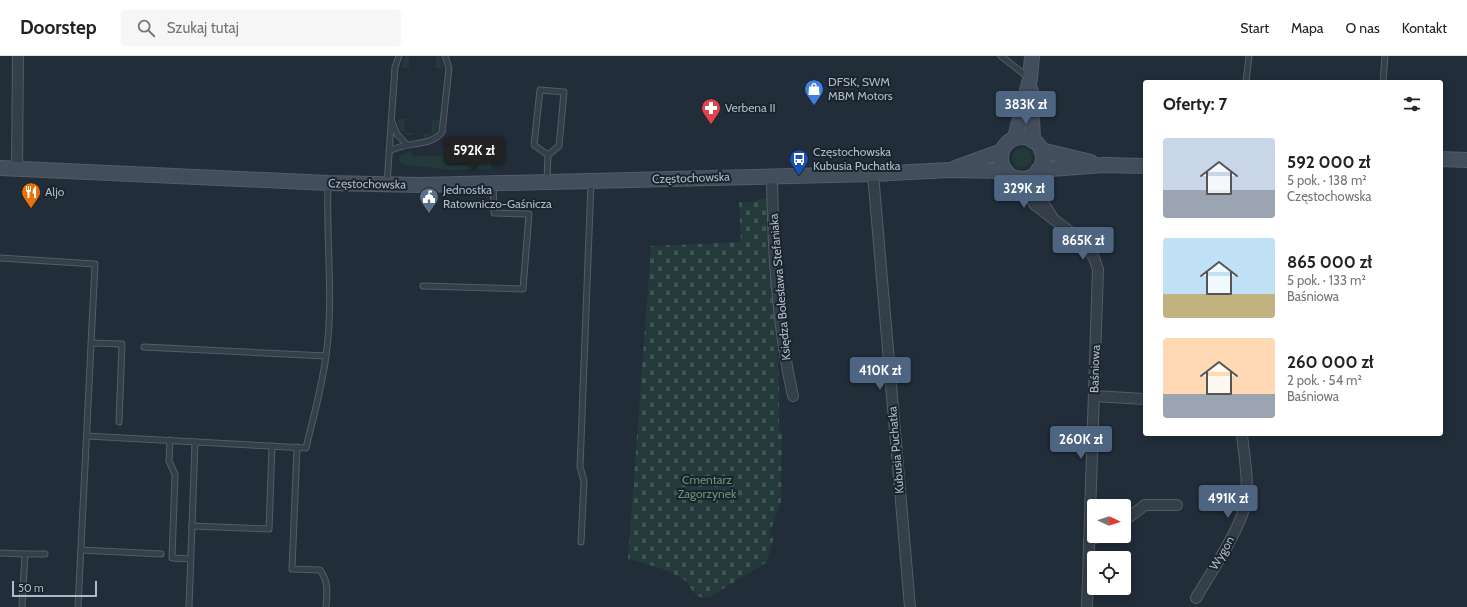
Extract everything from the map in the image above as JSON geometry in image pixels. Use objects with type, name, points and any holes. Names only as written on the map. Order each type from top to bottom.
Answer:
[{"type":"main road","points":[[1015,138],[1030,79],[1032,56]]},
{"type":"main road","points":[[1030,79],[1037,145],[1042,161],[1037,172]]},
{"type":"main road","points":[[1104,165],[1037,145],[1028,138],[1015,138],[1007,143],[1002,151],[1001,162],[1006,172],[1021,179],[1037,172],[1104,165],[1143,166]]},
{"type":"main road","name":"Częstochowska","points":[[950,170],[1002,151]]},
{"type":"main road","points":[[1443,159],[1467,160]]},
{"type":"main road","name":"Częstochowska","points":[[0,168],[387,185],[493,184],[772,177],[950,170],[1006,172]]},
{"type":"street","points":[[17,169],[18,56]]},
{"type":"street","name":"Baśniowa","points":[[1037,172],[1044,204],[1052,217]]},
{"type":"street","name":"Kubusia Puchatka","points":[[873,174],[910,607]]},
{"type":"street","name":"Księdza Bolesława Stefaniaka","points":[[772,177],[781,323],[785,357],[793,396]]},
{"type":"street","name":"Baśniowa","points":[[1021,179],[1034,204],[1082,241],[1094,258],[1098,269],[1090,499]]},
{"type":"street","points":[[1094,396],[1143,399]]},
{"type":"street","name":"Wygon","points":[[1196,598],[1234,532],[1244,510],[1246,490],[1242,436]]},
{"type":"street","points":[[1131,516],[1145,505],[1177,505]]},
{"type":"street","name":"Baśniowa","points":[[1087,607],[1089,543]]},
{"type":"lane","points":[[387,185],[395,67],[399,56]]},
{"type":"lane","points":[[389,151],[406,144],[434,140],[442,132],[448,68],[445,56]]},
{"type":"lane","points":[[1001,56],[1030,79]]},
{"type":"lane","points":[[1246,80],[1249,56]]},
{"type":"lane","points":[[1383,80],[1384,56]]},
{"type":"lane","points":[[547,182],[548,155],[558,146],[564,92],[540,90],[534,145],[548,155]]},
{"type":"lane","points":[[392,121],[397,134],[406,144]]},
{"type":"lane","points":[[581,542],[584,481],[580,468],[591,181]]},
{"type":"lane","points":[[87,436],[306,448],[326,356],[330,276],[327,216],[328,183]]},
{"type":"lane","points":[[423,286],[523,289],[529,214],[494,213],[493,184]]},
{"type":"lane","points":[[0,258],[95,264],[78,607]]},
{"type":"lane","points":[[92,343],[122,344],[119,422]]},
{"type":"lane","points":[[144,347],[326,356]]},
{"type":"lane","points":[[170,440],[169,461],[175,474],[172,558],[191,559]]},
{"type":"lane","points":[[189,607],[196,442]]},
{"type":"lane","points":[[192,526],[269,529],[272,446]]},
{"type":"lane","points":[[297,448],[292,569],[320,570],[326,580],[326,607]]},
{"type":"lane","points":[[81,550],[161,554]]},
{"type":"lane","points":[[0,553],[45,554]]},
{"type":"lane","points":[[22,607],[25,554]]},
{"type":"green space","points":[[405,56],[409,56],[409,68],[401,67]]},
{"type":"green space","points":[[431,56],[440,56],[444,69],[435,68],[436,57]]},
{"type":"green space","points":[[397,119],[405,119],[404,133],[400,130]]},
{"type":"green space","points":[[432,120],[440,120],[435,132],[430,136],[424,137],[422,134],[431,134]]},
{"type":"green space","points":[[404,133],[413,133],[412,135],[408,136]]},
{"type":"green space","points":[[442,148],[448,148],[444,149],[443,157],[447,158],[446,166],[475,165],[476,161],[492,161],[491,167],[489,169],[453,170],[405,165],[399,162],[400,155],[412,151],[412,156],[441,156]]},
{"type":"green space","points":[[1022,148],[1029,151],[1032,158],[1029,165],[1022,168],[1015,165],[1012,158],[1015,151]]},
{"type":"green space","name":"Cmentarz Zagorzynek","points":[[757,199],[768,199],[779,380],[779,427],[782,436],[781,502],[769,535],[774,536],[767,562],[710,597],[703,598],[693,592],[686,581],[677,575],[657,567],[628,559],[651,246],[741,242],[739,202],[757,202]]},
{"type":"place","name":"DFSK, SWM MBM Motors","points":[[814,106]]},
{"type":"place","name":"Verbena II","points":[[711,125]]},
{"type":"place","name":"Częstochowska Kubusia Puchatka","points":[[799,176]]},
{"type":"place","name":"Aljo","points":[[31,209]]},
{"type":"place","name":"Jednostka Ratowniczo-Gaśnicza","points":[[429,214]]}]
